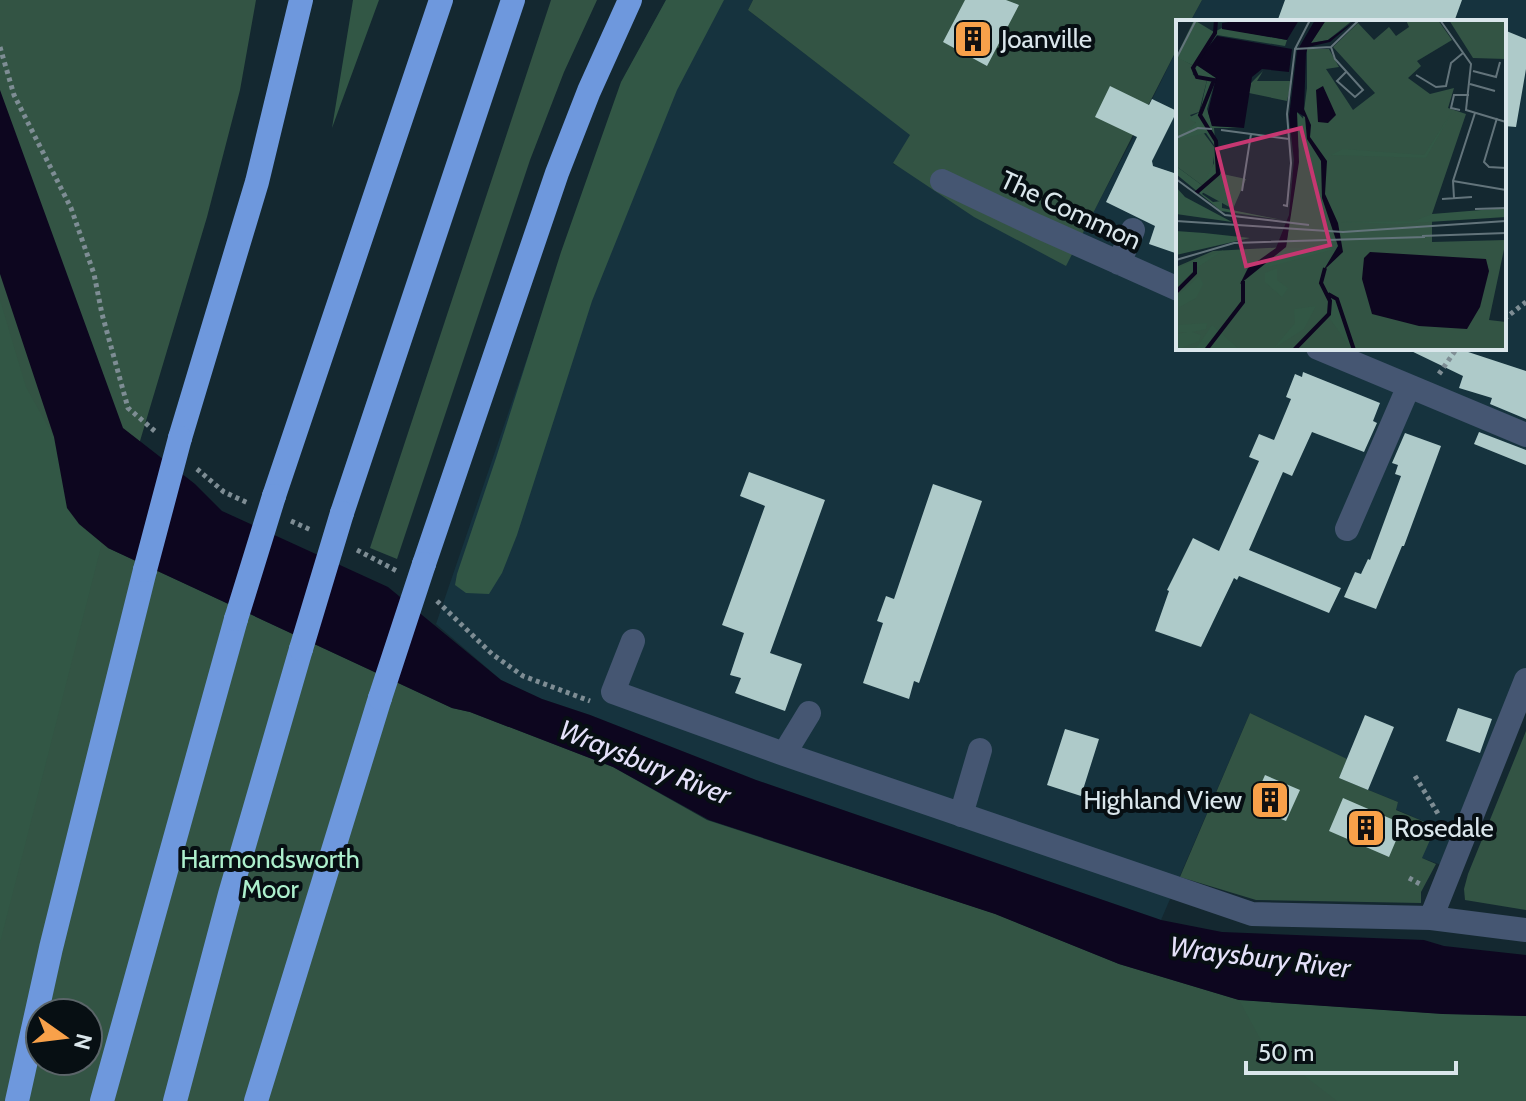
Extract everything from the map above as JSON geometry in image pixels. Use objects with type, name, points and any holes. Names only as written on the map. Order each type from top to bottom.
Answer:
[{"type":"highway","points":[[17,1101],[65,887],[145,570],[177,446],[257,182],[301,0]]},
{"type":"highway","points":[[102,1101],[236,619],[276,506],[441,0]]},
{"type":"highway","points":[[175,1101],[230,894],[342,513],[513,0]]},
{"type":"highway","points":[[256,1101],[417,572],[557,173],[630,0]]},
{"type":"street","name":"The Common","points":[[942,181],[1176,288]]},
{"type":"street","points":[[1119,263],[1133,230]]},
{"type":"street","points":[[1326,350],[1408,388],[1526,435]]},
{"type":"street","points":[[1347,529],[1408,388]]},
{"type":"street","points":[[633,641],[613,692],[784,754],[1252,914],[1431,918],[1526,930]]},
{"type":"street","points":[[1431,918],[1526,680]]},
{"type":"street","points":[[784,754],[809,713]]},
{"type":"street","points":[[961,815],[980,750]]},
{"type":"path","points":[[0,47],[14,95],[71,208],[94,274],[128,408],[177,446],[224,492],[251,504]]},
{"type":"path","points":[[1506,317],[1526,302]]},
{"type":"path","points":[[276,506],[318,533]]},
{"type":"path","points":[[345,545],[385,563],[417,572]]},
{"type":"path","points":[[433,597],[492,654],[523,676],[593,702]]},
{"type":"path","points":[[1415,776],[1440,817]]},
{"type":"shaded area","points":[[666,0],[753,0],[748,10],[911,135],[893,164],[1080,237],[1176,51],[1176,350],[1506,350],[1506,20],[1191,20],[1202,0],[1526,0],[1526,668],[1447,867],[1422,858],[1425,822],[1395,809],[1398,802],[1339,778],[1346,759],[1250,713],[1161,920],[756,780],[542,699],[501,680],[436,624],[622,81]]},
{"type":"green space","name":"Harmondsworth Moor","points":[[0,0],[256,0],[240,90],[207,217],[108,548],[452,708],[470,712],[613,767],[707,820],[996,914],[1119,964],[1239,1000],[1443,1014],[1526,1016],[1526,1101],[0,1101]]},
{"type":"green space","points":[[353,0],[379,0],[332,128]]},
{"type":"green space","points":[[551,0],[597,0],[564,72],[530,160],[397,559],[370,548]]},
{"type":"green space","points":[[666,0],[724,0],[677,90],[592,301],[502,573],[489,594],[466,593],[455,585],[457,574],[561,252],[621,82]]},
{"type":"green space","points":[[753,0],[1202,0],[1191,20],[1176,20],[1176,51],[1066,266],[974,217],[893,163],[910,135],[748,10]]},
{"type":"green space","points":[[0,300],[26,387],[54,437],[67,508],[79,524],[102,543],[0,943]]},
{"type":"green space","points":[[1250,713],[1347,759],[1339,778],[1398,802],[1396,810],[1425,822],[1430,840],[1422,858],[1436,864],[1421,892],[1421,903],[1256,900],[1180,877]]},
{"type":"green space","points":[[1526,731],[1526,910],[1465,900],[1468,874]]},
{"type":"green space","points":[[1239,1000],[1443,1014],[1526,1016],[1526,1101],[1337,1101],[1263,1044]]},
{"type":"water","name":"Wraysbury River","points":[[0,90],[123,428],[195,484],[222,511],[388,587],[501,680],[542,699],[756,780],[1161,920],[1222,932],[1424,940],[1444,946],[1526,955],[1526,1016],[1443,1014],[1239,1000],[1119,964],[995,914],[709,820],[613,767],[470,712],[452,708],[108,548],[79,524],[67,508],[54,437],[0,274]]},
{"type":"building","points":[[965,0],[1006,0],[1019,5],[987,66],[943,42]]},
{"type":"building","points":[[1285,0],[1462,0],[1455,20],[1278,20]]},
{"type":"building","points":[[1506,31],[1526,39],[1526,69],[1516,127],[1506,126]]},
{"type":"building","points":[[1110,86],[1149,105],[1152,99],[1176,111],[1152,161],[1153,166],[1174,173],[1176,170],[1176,253],[1149,244],[1155,226],[1106,202],[1137,137],[1095,117]]},
{"type":"building","points":[[1409,350],[1462,350],[1526,371],[1526,419],[1490,404],[1492,398],[1459,388],[1463,376]]},
{"type":"building","points":[[1303,372],[1380,403],[1373,421],[1377,423],[1364,452],[1312,432],[1292,476],[1283,472],[1249,550],[1341,588],[1329,613],[1239,576],[1237,580],[1234,578],[1201,647],[1155,631],[1167,590],[1193,538],[1219,551],[1259,461],[1249,457],[1259,434],[1274,440],[1291,399],[1286,397],[1295,374],[1302,377]]},
{"type":"building","points":[[1479,432],[1526,450],[1526,465],[1474,444]]},
{"type":"building","points":[[1405,433],[1441,446],[1404,546],[1376,609],[1344,597],[1355,572],[1361,574],[1370,560],[1401,476],[1395,474],[1398,465],[1392,463]]},
{"type":"building","points":[[749,472],[825,500],[770,653],[802,664],[785,711],[735,693],[741,678],[730,675],[744,633],[722,625],[765,506],[740,496]]},
{"type":"building","points":[[933,484],[982,501],[919,683],[914,681],[909,699],[863,683],[883,623],[877,621],[886,596],[894,599]]},
{"type":"building","points":[[1458,708],[1492,719],[1480,753],[1446,741]]},
{"type":"building","points":[[1365,715],[1394,727],[1368,790],[1339,778]]},
{"type":"building","points":[[1065,729],[1099,739],[1081,796],[1047,785]]},
{"type":"building","name":"Highland View","points":[[1265,775],[1300,790],[1286,821],[1251,807]]},
{"type":"building","name":"Rosedale","points":[[1343,798],[1403,824],[1389,857],[1329,831]]},
{"type":"place","name":"Joanville","points":[[973,39]]},
{"type":"place","name":"Highland View","points":[[1270,800]]},
{"type":"place","name":"Rosedale","points":[[1366,828]]}]
